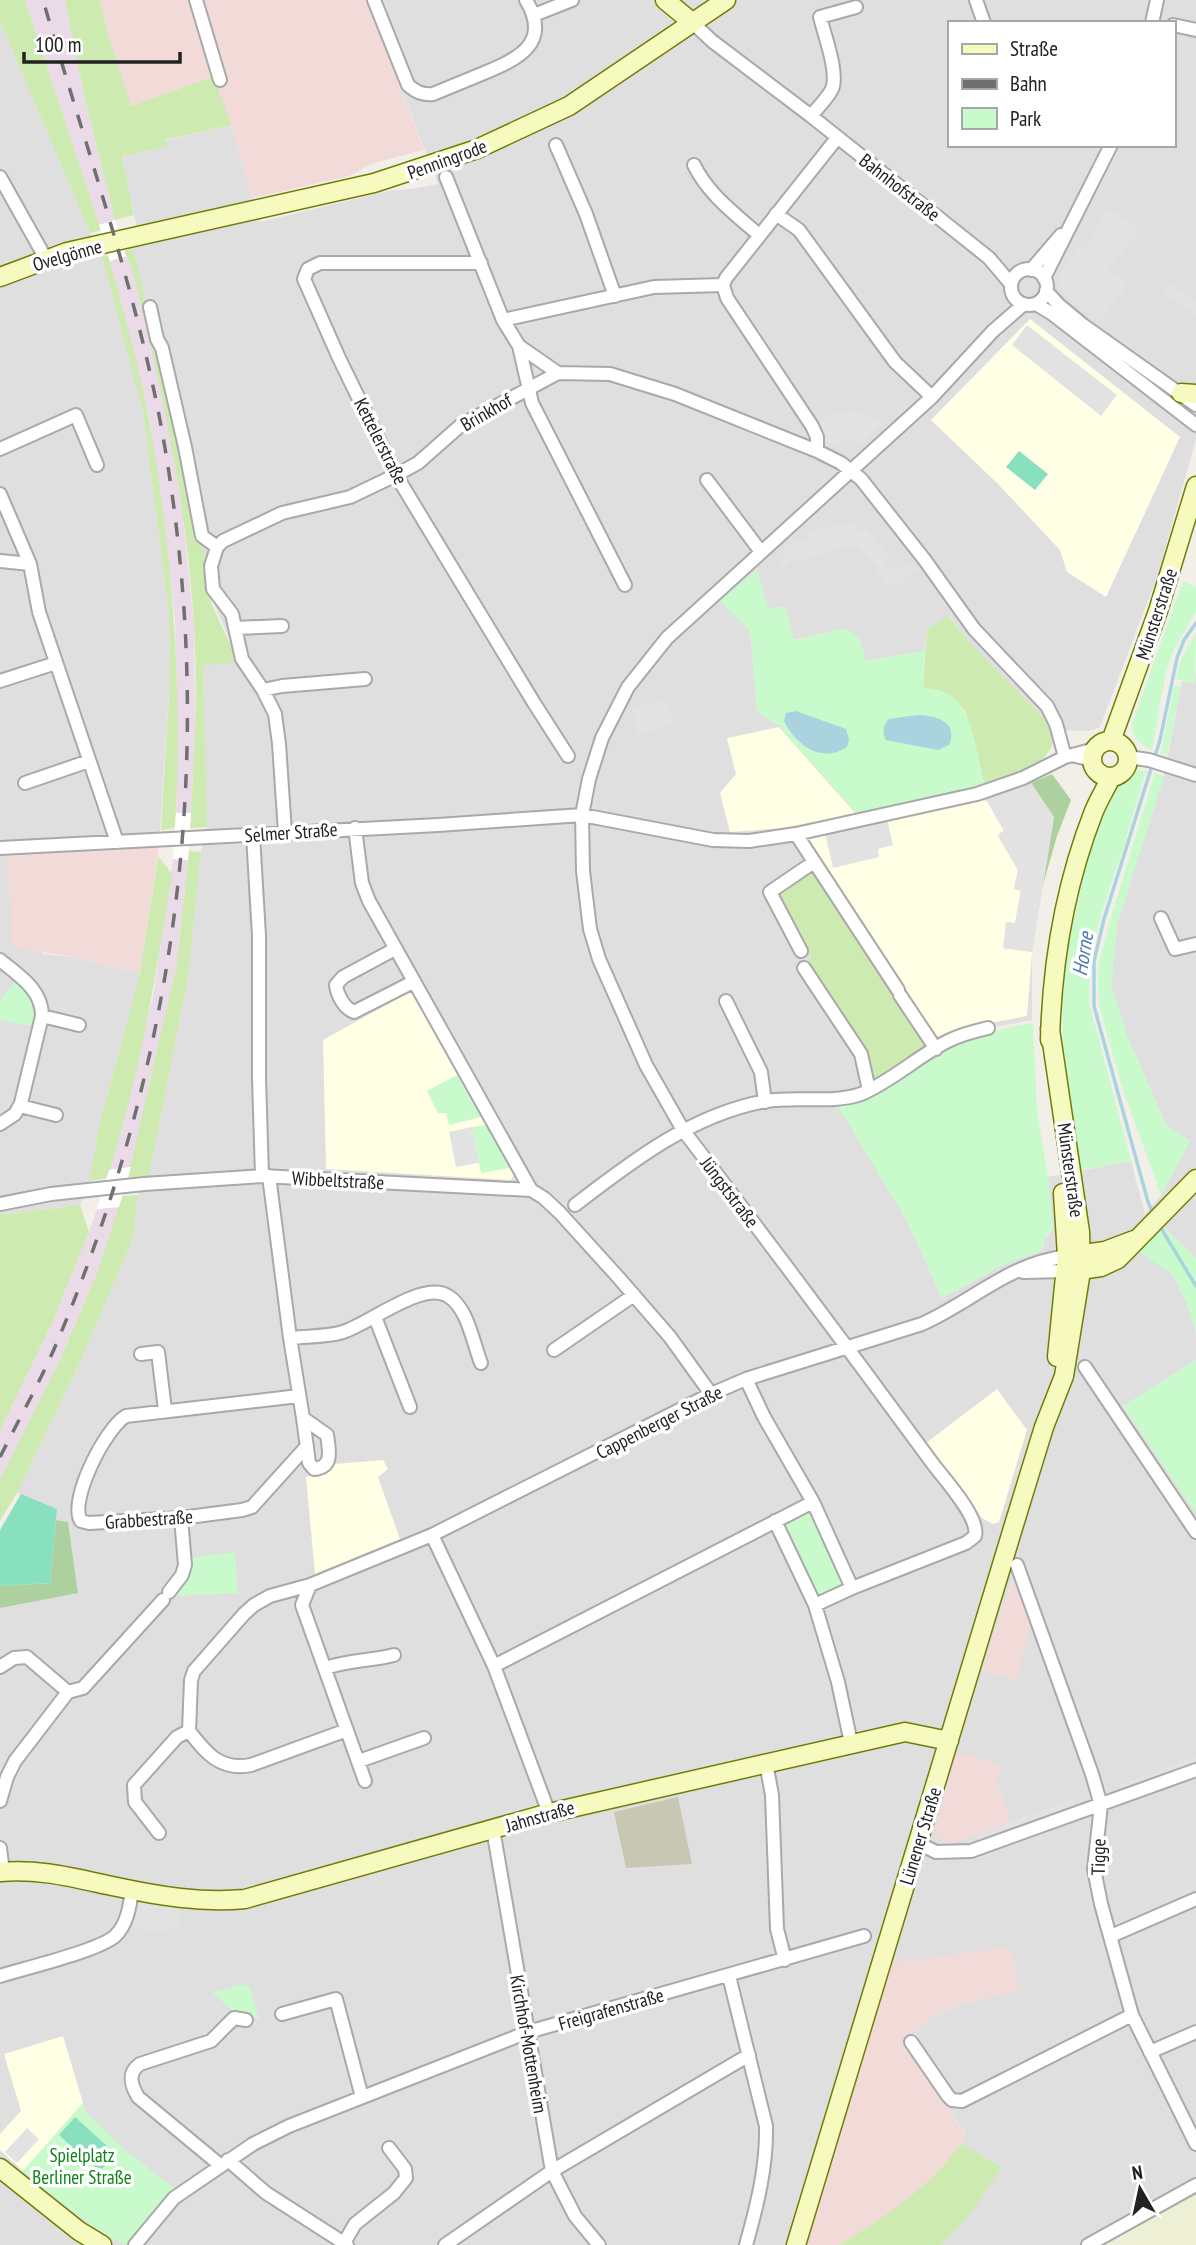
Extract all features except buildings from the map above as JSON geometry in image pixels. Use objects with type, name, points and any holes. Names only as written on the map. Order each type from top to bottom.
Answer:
[{"type":"main road","name":"Bahnhofstraße","points":[[665,0],[692,23]]},
{"type":"main road","name":"Penningrode","points":[[135,236],[374,183],[477,149],[569,106],[726,0]]},
{"type":"main road","name":"Ovelgönne","points":[[0,277],[46,259],[135,236]]},
{"type":"main road","name":"Münsterstraße","points":[[1074,1263],[1067,1233],[1049,1068],[1054,967],[1062,914],[1108,758],[1158,611],[1196,486]]},
{"type":"main road","name":"Münsterstraße","points":[[1108,758],[1196,526]]},
{"type":"main road","points":[[1074,1263],[1141,1234],[1193,1184]]},
{"type":"main road","name":"Lünener Straße","points":[[796,2245],[1044,1427],[1074,1263]]},
{"type":"main road","name":"Jahnstraße","points":[[1,1872],[59,1875],[198,1901],[245,1899],[549,1812],[850,1743],[905,1732],[949,1741]]},
{"type":"main road","points":[[0,2168],[79,2231],[102,2245]]},
{"type":"street","points":[[196,0],[220,80]]},
{"type":"street","points":[[374,0],[408,85],[417,93],[426,94],[433,94],[520,57],[533,38],[535,23],[526,0]]},
{"type":"street","points":[[534,15],[572,0]]},
{"type":"street","points":[[976,0],[983,21]]},
{"type":"street","points":[[1155,21],[1157,0]]},
{"type":"street","points":[[811,116],[834,83],[831,57],[820,18],[856,7]]},
{"type":"street","name":"Bahnhofstraße","points":[[692,23],[989,258],[1012,289],[1030,304],[1051,313],[1196,425]]},
{"type":"street","points":[[1175,25],[1196,30]]},
{"type":"street","points":[[817,451],[817,437],[812,426],[727,298],[723,285],[837,138]]},
{"type":"street","points":[[556,145],[586,214],[615,296]]},
{"type":"street","points":[[993,331],[1030,304],[1040,300],[1045,284],[1110,147]]},
{"type":"street","points":[[694,165],[701,180],[760,235]]},
{"type":"street","points":[[0,177],[46,259]]},
{"type":"street","points":[[446,177],[503,320],[519,346],[532,403],[625,585]]},
{"type":"street","points":[[776,214],[799,230],[895,362],[932,397]]},
{"type":"street","points":[[993,331],[1012,289],[1025,271],[1075,219]]},
{"type":"street","name":"Bahnhofstraße","points":[[989,258],[1025,271],[1045,284],[1059,305],[1083,325],[1189,394],[1196,405]]},
{"type":"street","name":"Kettelerstraße","points":[[481,263],[320,262],[311,266],[304,275],[304,283],[396,475],[568,756]]},
{"type":"street","points":[[503,320],[663,286],[723,285]]},
{"type":"street","points":[[150,307],[183,435],[202,536],[217,547],[211,566],[213,589],[232,614],[242,659],[264,690],[277,723],[285,832]]},
{"type":"street","name":"Jüngststraße","points":[[852,1588],[966,1543],[975,1536],[975,1526],[970,1514],[683,1130],[646,1065],[599,959],[590,929],[586,904],[582,815],[595,757],[611,716],[628,687],[667,638],[932,397],[993,331]]},
{"type":"street","points":[[519,346],[558,373]]},
{"type":"street","name":"Brinkhof","points":[[217,547],[233,534],[282,513],[350,497],[396,475],[418,463],[461,425],[558,373],[593,373],[628,378],[740,418],[817,451],[852,471],[924,559],[974,629],[1047,706],[1068,756]]},
{"type":"street","points":[[0,449],[76,415],[97,465]]},
{"type":"street","points":[[708,480],[761,552]]},
{"type":"street","points":[[0,494],[30,564],[38,611],[117,842]]},
{"type":"street","points":[[0,561],[30,564]]},
{"type":"street","points":[[236,628],[282,626]]},
{"type":"street","points":[[0,681],[56,663]]},
{"type":"street","points":[[264,690],[282,686],[365,680]]},
{"type":"street","name":"Selmer Straße","points":[[0,848],[582,815],[713,840],[748,841],[796,834],[988,791],[1023,778],[1068,756],[1108,758]]},
{"type":"street","points":[[1108,758],[1149,760],[1196,775]]},
{"type":"street","points":[[25,783],[89,761]]},
{"type":"street","points":[[355,828],[362,883],[369,901],[531,1190],[560,1213],[634,1295],[670,1337],[711,1394]]},
{"type":"street","points":[[796,834],[936,1049]]},
{"type":"street","points":[[253,835],[259,936],[259,1078],[266,1176],[290,1338],[307,1446],[311,1467],[325,1467],[330,1458],[327,1435],[303,1418]]},
{"type":"street","points":[[801,951],[770,892],[814,862]]},
{"type":"street","points":[[1161,918],[1175,949],[1196,944]]},
{"type":"street","points":[[395,949],[343,977],[336,985],[337,992],[346,1006],[354,1012],[413,982]]},
{"type":"street","points":[[0,960],[36,993],[42,1003],[42,1016],[20,1106],[10,1119],[0,1124]]},
{"type":"street","points":[[804,968],[861,1054],[869,1090]]},
{"type":"street","points":[[726,1001],[761,1072],[765,1102]]},
{"type":"street","points":[[42,1016],[79,1025]]},
{"type":"street","points":[[575,1205],[615,1174],[683,1130],[736,1109],[765,1102],[800,1098],[842,1098],[869,1090],[955,1038],[988,1028]]},
{"type":"street","points":[[20,1106],[56,1115]]},
{"type":"street","name":"Wibbeltstraße","points":[[0,1204],[51,1194],[144,1184],[266,1176],[531,1190]]},
{"type":"street","name":"Cappenberger Straße","points":[[189,1731],[194,1671],[254,1605],[270,1596],[310,1585],[432,1535],[711,1394],[746,1379],[931,1320],[998,1279],[1030,1263],[1074,1263]]},
{"type":"street","points":[[290,1338],[342,1332],[408,1299],[435,1292],[448,1295],[461,1310],[481,1363]]},
{"type":"street","points":[[554,1350],[634,1295]]},
{"type":"street","points":[[375,1317],[410,1407]]},
{"type":"street","points":[[141,1354],[158,1352],[165,1410]]},
{"type":"street","points":[[1085,1367],[1196,1532]]},
{"type":"street","points":[[746,1379],[764,1417],[813,1502],[852,1588],[815,1605]]},
{"type":"street","name":"Grabbestraße","points":[[299,1396],[126,1416],[114,1424],[78,1498],[78,1515],[82,1521],[89,1523],[181,1518],[252,1507],[307,1446]]},
{"type":"street","points":[[494,1666],[813,1502]]},
{"type":"street","points":[[0,1801],[15,1761],[68,1692],[83,1688],[182,1575],[185,1565],[181,1518]]},
{"type":"street","points":[[775,1521],[815,1605],[838,1682],[850,1743]]},
{"type":"street","points":[[432,1535],[494,1666],[549,1812]]},
{"type":"street","name":"Tigge","points":[[1017,1565],[1101,1805],[1094,1869],[1132,2015],[1196,2144]]},
{"type":"street","points":[[310,1585],[302,1605],[365,1781]]},
{"type":"street","points":[[326,1668],[345,1662],[376,1660],[394,1655]]},
{"type":"street","points":[[0,1667],[14,1658],[27,1657],[68,1692]]},
{"type":"street","points":[[159,1833],[135,1802],[134,1785],[177,1737],[189,1731],[207,1754],[228,1765],[239,1767],[347,1730]]},
{"type":"street","points":[[359,1761],[424,1738]]},
{"type":"street","points":[[766,1763],[772,1795],[777,1929],[785,1960]]},
{"type":"street","points":[[918,1843],[936,1852],[971,1851],[1196,1770]]},
{"type":"street","name":"Kirchhof-Mottenheim","points":[[493,1829],[552,2171],[575,2216],[599,2245]]},
{"type":"street","points":[[0,1848],[1,1872]]},
{"type":"street","points":[[0,1976],[92,1947],[115,1936],[128,1913],[132,1890]]},
{"type":"street","points":[[1111,1936],[1196,1899]]},
{"type":"street","name":"Freigrafenstraße","points":[[135,2245],[174,2198],[253,2144],[289,2126],[527,2032],[864,1936]]},
{"type":"street","points":[[729,1976],[764,2111],[766,2141],[758,2201],[746,2245]]},
{"type":"street","points":[[282,2014],[336,1999],[362,2097]]},
{"type":"street","points":[[911,2042],[948,2096],[957,2102],[978,2094],[1132,2015]]},
{"type":"street","points":[[246,2020],[234,2018],[211,2041],[134,2068],[132,2086],[138,2097],[266,2193],[345,2244],[355,2224],[394,2193],[406,2178],[405,2169],[389,2148]]},
{"type":"street","points":[[1150,2052],[1196,2032]]},
{"type":"street","points":[[445,2245],[552,2171],[749,2055]]},
{"type":"street","points":[[1088,2245],[1196,2185]]},
{"type":"shaded area","points":[[25,0],[65,0],[86,104],[115,220],[99,225]]},
{"type":"shaded area","points":[[100,0],[366,0],[424,150],[374,163],[349,176],[253,198],[214,76],[131,106]]},
{"type":"shaded area","points":[[366,0],[1196,0],[1196,439],[1158,574],[1100,727],[1089,731],[1055,730],[964,636],[949,616],[927,629],[925,651],[865,661],[860,639],[843,629],[793,640],[768,610],[757,570],[741,584],[750,631],[757,711],[779,726],[976,788],[1025,772],[1054,817],[1032,952],[1032,1020],[979,1030],[947,1042],[779,901],[811,957],[806,961],[863,1053],[874,1095],[861,1101],[838,1105],[907,1221],[942,1298],[1006,1263],[1043,1250],[1044,1240],[1053,1229],[1048,1177],[1131,1161],[1145,1214],[1161,1195],[1190,1141],[1164,1121],[1126,1033],[1111,986],[1117,924],[1164,776],[1182,681],[1195,683],[1196,666],[1196,1259],[1164,1227],[1139,1251],[1173,1275],[1187,1304],[1196,1333],[1196,1360],[1123,1406],[1196,1513],[1196,2193],[1103,2245],[942,2245],[1002,2167],[961,2144],[966,2135],[903,2039],[937,2014],[1019,1988],[892,1964],[802,2245],[0,2245],[0,1608],[78,1592],[68,1522],[56,1520],[57,1509],[17,1493],[81,1360],[133,1238],[138,1195],[149,1176],[188,977],[201,852],[207,827],[203,666],[239,661],[207,588],[204,570],[207,557],[195,540],[175,425],[133,248],[136,223],[122,156],[165,147],[164,141],[231,125],[260,222],[393,190],[438,184]],"holes":[[[1013,1578],[1016,1679],[982,1671]],[[957,1754],[1000,1765],[996,1782],[1010,1821]]]},
{"type":"shaded area","points":[[0,21],[102,256],[137,382],[169,614],[170,678],[159,846],[8,856],[43,954],[79,958],[140,973],[99,1127],[89,1181],[80,1205],[0,1215]]},
{"type":"shaded area","points":[[1108,208],[1140,231],[1108,269],[1128,284],[1098,323],[1072,301],[1056,280],[1079,246],[1085,250]]},
{"type":"shaded area","points":[[126,256],[131,265],[145,319],[168,422],[183,517],[194,626],[195,738],[191,813],[176,813],[178,729],[175,618],[149,418],[110,261]]},
{"type":"shaded area","points":[[1168,282],[1196,301],[1196,316],[1162,291]]},
{"type":"shaded area","points":[[1030,319],[1180,437],[1106,597],[1067,572],[1060,550],[997,483],[931,420]]},
{"type":"shaded area","points":[[1027,325],[1117,395],[1101,416],[1012,345]]},
{"type":"shaded area","points":[[852,411],[866,414],[884,423],[861,443],[846,440],[835,446],[826,441],[817,422],[836,413]]},
{"type":"shaded area","points":[[857,521],[859,532],[866,528],[890,556],[884,562],[891,569],[900,570],[914,562],[918,569],[904,577],[902,583],[886,586],[877,574],[873,574],[879,568],[856,545],[788,563],[784,569],[780,568],[786,544],[809,539],[808,532]]},
{"type":"shaded area","points":[[668,700],[674,725],[637,734],[632,708]]},
{"type":"shaded area","points":[[779,727],[856,814],[782,828],[730,832],[720,793],[736,774],[727,738]]},
{"type":"shaded area","points":[[1031,783],[1054,817],[1032,952],[1003,948],[1006,922],[1015,923],[1021,891],[1014,889],[1018,870],[998,835],[1004,830],[987,801]]},
{"type":"shaded area","points":[[974,798],[987,801],[1004,831],[998,836],[1018,870],[1014,889],[1021,890],[1015,923],[1006,922],[1004,948],[1032,952],[1027,1016],[980,1025],[937,1040],[805,838]]},
{"type":"shaded area","points":[[887,819],[893,845],[878,849],[879,857],[833,868],[825,833]]},
{"type":"shaded area","points":[[159,846],[140,973],[79,958],[12,947],[8,856]]},
{"type":"shaded area","points":[[173,859],[188,860],[177,963],[131,1167],[109,1170],[154,991]]},
{"type":"shaded area","points":[[411,991],[514,1174],[511,1180],[326,1169],[323,1040]]},
{"type":"shaded area","points":[[472,1127],[479,1163],[456,1167],[449,1132]]},
{"type":"shaded area","points":[[119,1207],[97,1273],[60,1360],[0,1479],[0,1431],[53,1321],[97,1209]]},
{"type":"shaded area","points":[[997,1389],[1027,1430],[999,1522],[993,1524],[982,1518],[926,1443]]},
{"type":"shaded area","points":[[383,1460],[388,1469],[378,1477],[400,1539],[315,1574],[306,1477],[327,1473],[335,1464]]},
{"type":"shaded area","points":[[1014,1576],[1032,1621],[1016,1680],[982,1671]]},
{"type":"shaded area","points":[[957,1753],[1001,1765],[996,1782],[1010,1821],[952,1844],[942,1841],[936,1832],[936,1824]]},
{"type":"shaded area","points":[[1196,1757],[1196,1765],[1121,1791],[1119,1785]]},
{"type":"shaded area","points":[[678,1797],[692,1864],[626,1868],[614,1812]]},
{"type":"shaded area","points":[[1073,1799],[1076,1808],[980,1842],[977,1834]]},
{"type":"shaded area","points":[[137,1901],[180,1908],[177,1927],[162,1931],[131,1928]]},
{"type":"shaded area","points":[[1010,1947],[1020,1988],[937,2014],[903,2039],[966,2136],[954,2154],[923,2187],[885,2217],[839,2245],[802,2245],[892,1963]]},
{"type":"shaded area","points":[[63,2036],[83,2103],[23,2171],[0,2150],[0,2134],[21,2111],[4,2054]]},
{"type":"shaded area","points":[[27,2128],[39,2139],[17,2163],[5,2152]]},
{"type":"shaded area","points":[[1196,2193],[1196,2245],[1103,2245]]},
{"type":"green space","points":[[0,0],[25,0],[101,230],[90,233],[0,21]]},
{"type":"green space","points":[[65,0],[100,0],[131,106],[214,76],[231,125],[165,140],[166,147],[122,156],[134,215],[115,220],[86,104]]},
{"type":"green space","points":[[133,248],[175,425],[195,540],[206,556],[206,585],[216,614],[239,662],[203,666],[207,827],[190,828],[196,676],[191,580],[179,490],[153,354],[131,265],[124,251]]},
{"type":"green space","points":[[108,255],[145,399],[170,572],[177,674],[177,777],[175,828],[161,830],[170,678],[169,614],[143,411],[102,256]]},
{"type":"green space","points":[[1019,451],[1048,474],[1035,490],[1006,467]]},
{"type":"green space","points":[[757,569],[768,609],[785,606],[794,640],[843,629],[857,636],[866,661],[925,651],[923,687],[947,693],[960,705],[970,726],[985,786],[857,814],[779,726],[757,711],[750,631],[720,601]]},
{"type":"green space","points":[[1183,581],[1196,587],[1196,612],[1173,651],[1165,676],[1152,750],[1138,740],[1133,733],[1132,724]]},
{"type":"green space","points":[[948,616],[1055,730],[1048,753],[1040,761],[1019,773],[985,786],[965,710],[923,687],[927,629]]},
{"type":"green space","points":[[1196,633],[1195,683],[1176,679],[1181,659]]},
{"type":"green space","points":[[1174,686],[1181,686],[1167,755],[1161,754]]},
{"type":"green space","points":[[1134,770],[1146,771],[1098,926],[1089,985],[1090,1006],[1131,1161],[1076,1171],[1063,1052],[1062,984],[1066,954],[1091,845],[1108,791],[1115,782]]},
{"type":"green space","points":[[1155,773],[1164,776],[1117,924],[1111,986],[1126,1033],[1164,1121],[1190,1141],[1161,1195],[1122,1087],[1099,1005],[1098,985],[1099,962],[1110,921]]},
{"type":"green space","points":[[1052,774],[1071,800],[1043,885],[1054,817],[1031,783]]},
{"type":"green space","points":[[189,851],[201,852],[188,977],[149,1176],[128,1177],[177,963]]},
{"type":"green space","points":[[158,856],[172,874],[146,1028],[107,1178],[89,1181],[99,1127],[140,973]]},
{"type":"green space","points":[[814,862],[936,1049],[871,1084],[863,1053],[806,961],[811,957],[779,900],[781,888]]},
{"type":"green space","points":[[15,982],[34,1000],[34,1026],[0,1020],[0,1000]]},
{"type":"green space","points":[[1033,1023],[1037,1110],[1053,1229],[1045,1238],[1043,1250],[1006,1263],[942,1298],[907,1221],[837,1105],[861,1101],[874,1095],[960,1044],[1001,1029]]},
{"type":"green space","points":[[457,1075],[481,1117],[449,1125],[446,1113],[438,1113],[427,1091]]},
{"type":"green space","points":[[487,1125],[509,1168],[481,1173],[472,1127]]},
{"type":"green space","points":[[138,1195],[133,1238],[81,1360],[17,1493],[0,1521],[0,1479],[60,1360],[97,1273],[122,1196]]},
{"type":"green space","points":[[80,1205],[89,1232],[53,1321],[0,1431],[0,1215]]},
{"type":"green space","points":[[1164,1227],[1196,1259],[1196,1333],[1187,1304],[1173,1275],[1138,1251]]},
{"type":"green space","points":[[1196,1360],[1196,1513],[1123,1406]]},
{"type":"green space","points":[[21,1494],[57,1509],[50,1583],[0,1586],[0,1530]]},
{"type":"green space","points":[[811,1509],[845,1586],[818,1598],[781,1523]]},
{"type":"green space","points":[[56,1520],[68,1522],[78,1593],[0,1608],[0,1586],[50,1583]]},
{"type":"green space","points":[[235,1552],[238,1593],[174,1596],[185,1578],[189,1558]]},
{"type":"green space","points":[[242,1984],[250,1987],[259,2019],[236,2014],[213,1993]]},
{"type":"green space","name":"Spielplatz Berliner Straße","points":[[83,2103],[85,2111],[125,2150],[175,2189],[127,2244],[90,2224],[23,2171]]},
{"type":"green space","points":[[75,2117],[116,2154],[99,2172],[59,2135]]},
{"type":"green space","points":[[961,2144],[1002,2167],[972,2212],[942,2245],[839,2245],[920,2188]]},
{"type":"water","points":[[796,711],[846,729],[849,739],[847,747],[837,752],[819,753],[802,744],[784,721],[786,713]]},
{"type":"water","points":[[917,715],[944,721],[951,731],[949,745],[938,750],[886,740],[884,729],[889,719]]},
{"type":"pier","points":[[115,220],[126,256],[110,261],[99,225]]},
{"type":"pier","points":[[176,813],[191,813],[188,860],[173,859]]},
{"type":"pier","points":[[131,1167],[119,1207],[97,1209],[109,1170]]},
{"type":"waterway","name":"Horne","points":[[1154,1215],[1148,1202],[1094,1006],[1094,961],[1104,919],[1160,740],[1177,658],[1184,640],[1196,623]]},
{"type":"waterway","name":"Horne","points":[[1159,1225],[1196,1286]]},
{"type":"railway","points":[[0,1457],[60,1335],[102,1224],[136,1111],[161,998],[178,883],[186,767],[186,650],[177,533],[159,415],[121,258],[43,0]]}]
